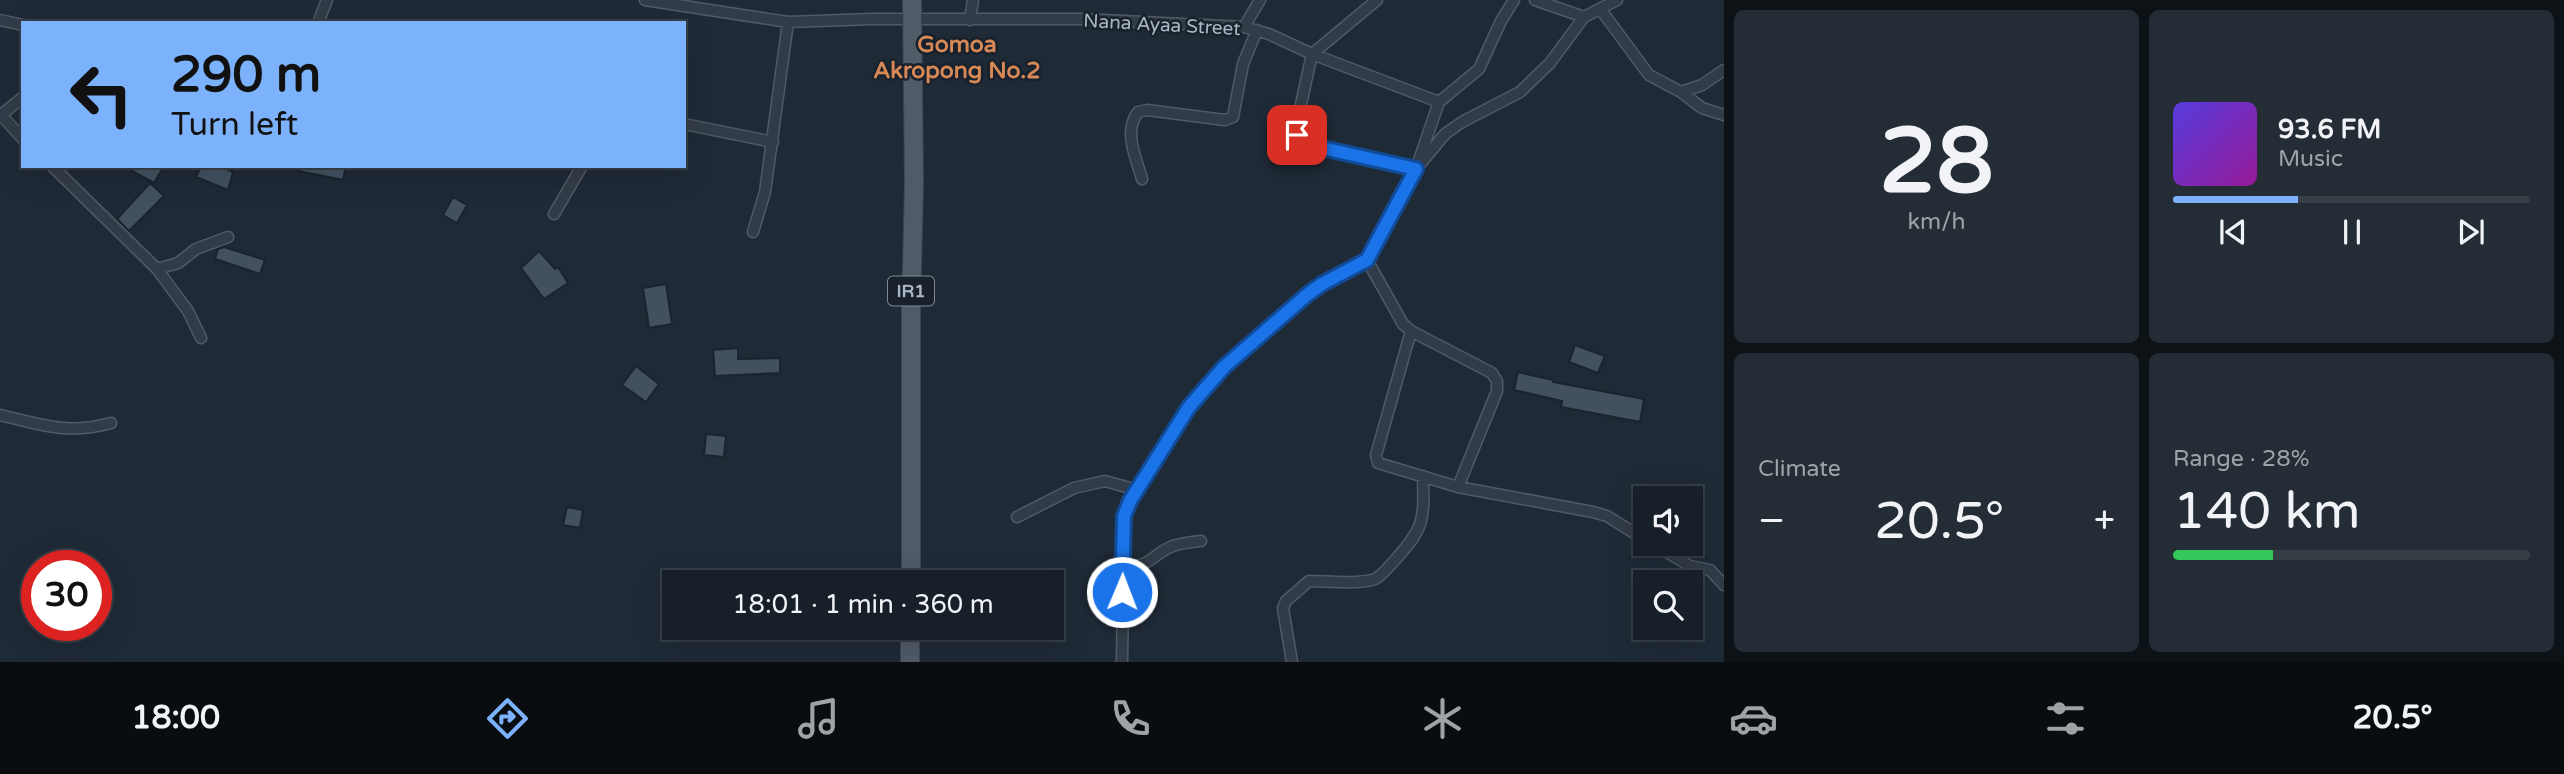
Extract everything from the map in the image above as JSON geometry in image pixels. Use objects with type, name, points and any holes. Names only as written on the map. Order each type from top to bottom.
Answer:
[{"type":"main road","name":"IR1","points":[[911,570],[912,0]]},
{"type":"main road","points":[[910,640],[910,662]]},
{"type":"street","points":[[319,21],[327,0]]},
{"type":"street","name":"Nana Ayaa Street","points":[[645,0],[788,22],[1082,19],[1244,27],[1439,102]]},
{"type":"street","points":[[970,20],[973,0]]},
{"type":"street","points":[[1244,27],[1260,0]]},
{"type":"street","points":[[1377,0],[1312,54],[1296,127],[1299,140],[1309,145],[1416,169]]},
{"type":"street","points":[[1122,662],[1124,516],[1137,490],[1189,407],[1224,367],[1315,289],[1367,260],[1416,169],[1439,102],[1479,69],[1514,0]]},
{"type":"street","points":[[1535,0],[1584,17]]},
{"type":"street","points":[[1416,169],[1445,134],[1462,122],[1520,92],[1550,63],[1584,17],[1617,0]]},
{"type":"street","points":[[1601,10],[1649,75],[1681,92],[1702,108],[1724,115]]},
{"type":"street","points":[[0,20],[21,25]]},
{"type":"street","points":[[753,232],[765,192],[788,22]]},
{"type":"street","points":[[1142,179],[1130,136],[1133,118],[1138,112],[1147,110],[1226,120],[1234,117],[1243,64],[1257,30]]},
{"type":"street","points":[[1681,92],[1702,85],[1724,70]]},
{"type":"street","points":[[21,99],[0,115],[21,137]]},
{"type":"street","points":[[686,124],[773,142]]},
{"type":"street","points":[[54,168],[158,269],[188,312],[201,338]]},
{"type":"street","points":[[554,214],[581,168]]},
{"type":"street","points":[[158,269],[178,263],[196,249],[228,237]]},
{"type":"street","points":[[1367,260],[1400,321],[1411,331],[1492,373],[1497,381],[1497,391],[1458,487]]},
{"type":"street","points":[[1411,331],[1376,455],[1378,463],[1458,487],[1593,512],[1607,516],[1633,532]]},
{"type":"street","points":[[0,415],[66,430],[90,429],[111,423]]},
{"type":"street","points":[[1292,662],[1283,608],[1286,601],[1309,581],[1366,580],[1382,574],[1415,538],[1424,514],[1423,476]]},
{"type":"street","points":[[1017,517],[1074,488],[1105,481],[1137,490]]},
{"type":"street","points":[[1123,568],[1139,567],[1151,562],[1175,545],[1201,541]]},
{"type":"street","points":[[1673,556],[1690,566],[1710,570],[1724,586]]},
{"type":"building","points":[[127,168],[163,168],[154,183]]},
{"type":"building","points":[[200,168],[224,168],[233,172],[228,190],[196,177]]},
{"type":"building","points":[[299,168],[346,168],[343,180],[299,171]]},
{"type":"building","points":[[150,183],[164,196],[129,231],[117,219]]},
{"type":"building","points":[[453,197],[467,205],[457,223],[443,215]]},
{"type":"building","points":[[224,247],[265,260],[260,274],[215,259],[218,249]]},
{"type":"building","points":[[539,251],[555,269],[558,267],[568,283],[544,299],[521,268]]},
{"type":"building","points":[[666,284],[672,324],[649,328],[643,288]]},
{"type":"building","points":[[1575,345],[1605,356],[1598,373],[1569,362]]},
{"type":"building","points":[[738,348],[738,359],[780,358],[780,373],[715,376],[713,350]]},
{"type":"building","points":[[636,366],[659,384],[646,402],[622,385]]},
{"type":"building","points":[[1518,372],[1553,382],[1644,399],[1640,422],[1561,407],[1562,401],[1514,390]]},
{"type":"building","points":[[706,434],[726,436],[724,457],[704,455]]},
{"type":"building","points":[[567,507],[583,510],[580,528],[563,525]]},
{"type":"district","name":"Gomoa Akropong No.2","points":[[957,57]]},
{"type":"route","points":[[1122,592],[1124,516],[1130,501],[1175,427],[1224,367],[1308,294],[1367,260],[1416,169],[1309,145],[1299,140],[1297,135]]}]
